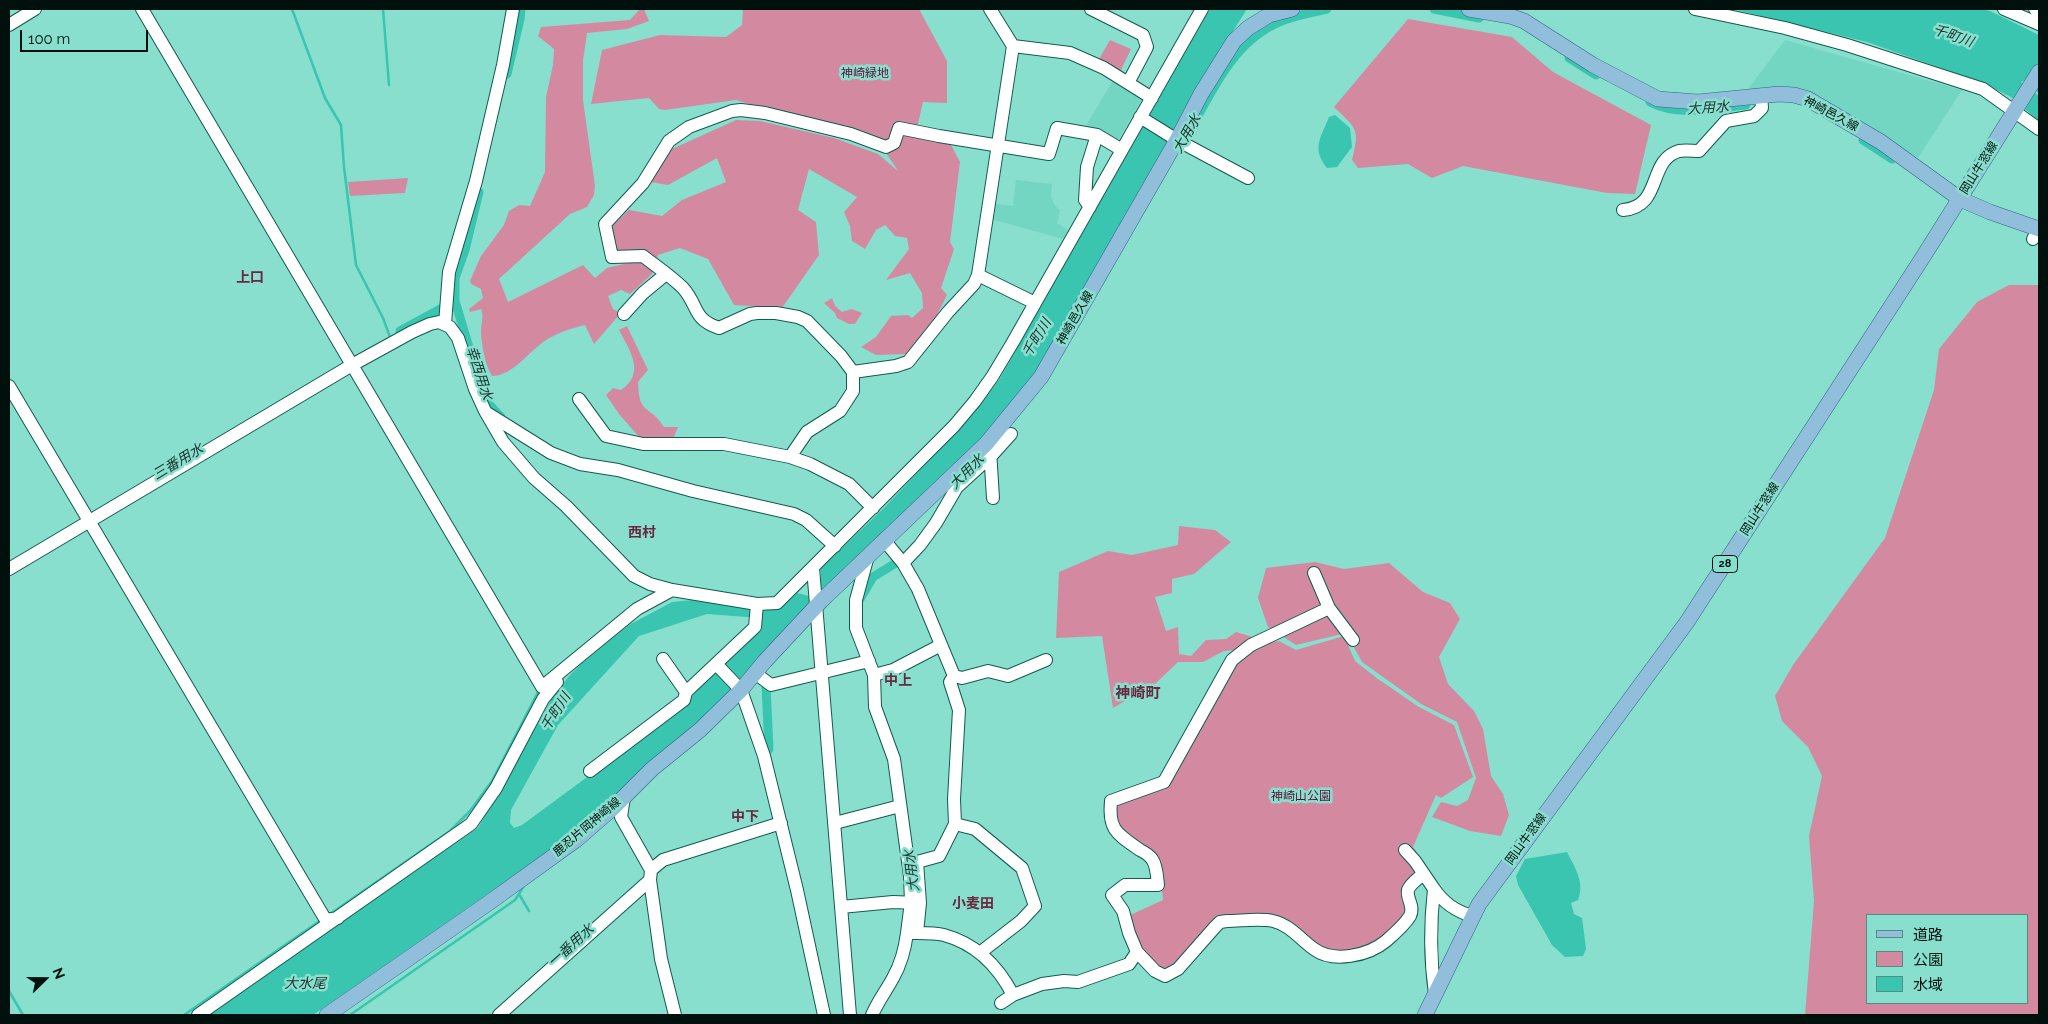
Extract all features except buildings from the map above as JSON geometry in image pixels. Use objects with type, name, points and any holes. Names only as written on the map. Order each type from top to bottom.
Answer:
[{"type":"main road","name":"神崎邑久線","points":[[817,603],[884,540],[989,450],[1041,376],[1179,141],[1201,94],[1234,41],[1248,28],[1269,16],[1292,9]]},
{"type":"main road","name":"神崎邑久線","points":[[1469,9],[1524,20],[1593,65],[1658,99],[1698,102],[1761,101],[1794,95],[1808,99],[1823,106],[1881,142],[1960,199],[2037,232]]},
{"type":"main road","name":"岡山牛窓線","points":[[1425,1015],[1472,916],[1567,782],[1687,622],[1960,199],[2039,72]]},
{"type":"main road","name":"鹿忍片岡神崎線","points":[[327,1015],[576,840],[652,769],[700,730],[755,674],[817,603]]},
{"type":"street","points":[[9,25],[35,9]]},
{"type":"street","points":[[142,9],[542,687],[637,609],[672,590]]},
{"type":"street","points":[[445,324],[449,272],[478,172],[503,65],[513,9]]},
{"type":"street","points":[[853,372],[896,366],[908,362],[948,312],[974,284],[978,275],[1013,46],[990,9]]},
{"type":"street","points":[[1091,9],[1143,35],[1146,47],[1128,83]]},
{"type":"street","points":[[9,569],[87,518],[352,365],[421,328],[435,323],[445,324],[455,332],[485,411],[503,442],[534,478],[566,506],[624,567],[641,580],[672,590],[756,610],[777,603],[814,572],[835,546],[954,426],[975,401],[992,377],[1122,150],[1142,119],[1202,9]]},
{"type":"street","points":[[1695,9],[1776,26],[1847,46],[1983,89],[2016,109],[2039,129]]},
{"type":"street","points":[[2004,9],[2039,24]]},
{"type":"street","points":[[2035,9],[2039,13]]},
{"type":"street","points":[[1013,46],[1070,53],[1104,68],[1152,98]]},
{"type":"street","points":[[1623,210],[1641,205],[1649,197],[1659,168],[1668,158],[1679,151],[1699,151],[1726,120],[1754,116],[1761,101]]},
{"type":"street","points":[[790,458],[807,432],[840,411],[853,391],[853,372],[841,356],[807,321],[798,317],[757,313],[719,328],[706,323],[700,319],[683,289],[643,256],[612,257],[605,224],[643,184],[669,141],[689,127],[723,114],[741,110],[765,113],[851,134],[886,148],[894,144],[899,128],[998,147],[1049,154],[1057,128],[1097,135],[1122,150]]},
{"type":"street","points":[[1142,119],[1248,178]]},
{"type":"street","points":[[1090,207],[1084,200],[1087,167],[1097,135]]},
{"type":"street","points":[[624,314],[643,293],[666,274]]},
{"type":"street","points":[[978,275],[1035,303]]},
{"type":"street","points":[[9,386],[329,918]]},
{"type":"street","points":[[579,399],[606,436],[643,444],[724,444],[790,458],[810,464],[849,484],[873,508]]},
{"type":"street","points":[[485,411],[551,453],[580,464],[618,470],[693,491],[794,514],[806,520],[835,546]]},
{"type":"street","points":[[903,564],[936,524],[957,487],[989,450],[1011,434]]},
{"type":"street","points":[[989,450],[993,498]]},
{"type":"street","points":[[884,540],[903,564],[918,589],[954,676]]},
{"type":"street","points":[[868,555],[855,606],[858,633],[869,661],[877,674],[875,707],[894,759],[900,806],[912,863],[915,903],[912,933],[894,977],[878,1000],[872,1015]]},
{"type":"street","points":[[814,572],[850,1015]]},
{"type":"street","points":[[1314,573],[1329,608],[1353,640]]},
{"type":"street","points":[[1329,608],[1251,645],[1232,660],[1164,782],[1111,801],[1110,817],[1119,836],[1151,858],[1155,865],[1158,885],[1125,886],[1112,895],[1123,911],[1128,933],[1137,952],[1155,971],[1165,976],[1178,969],[1220,922],[1272,921],[1287,926],[1315,950],[1330,956],[1371,951],[1385,941],[1410,916],[1412,906],[1408,894],[1409,888],[1424,874]]},
{"type":"street","points":[[590,771],[684,700],[686,692],[718,666],[755,627],[756,610]]},
{"type":"street","points":[[877,674],[893,670],[941,645]]},
{"type":"street","points":[[198,1015],[329,918],[471,824],[496,788],[543,699],[579,655]]},
{"type":"street","points":[[663,659],[686,692]]},
{"type":"street","points":[[954,676],[962,678],[988,671],[1008,676],[1046,660]]},
{"type":"street","points":[[755,674],[769,684],[869,661]]},
{"type":"street","points":[[718,666],[740,689],[764,756],[824,1015]]},
{"type":"street","points":[[912,863],[940,856],[955,824],[954,799],[959,710],[950,682],[954,676]]},
{"type":"street","points":[[624,797],[621,817],[651,875],[661,958],[674,1015]]},
{"type":"street","points":[[835,823],[900,806]]},
{"type":"street","points":[[500,1015],[651,875],[664,860],[779,824]]},
{"type":"street","points":[[955,824],[975,829],[1022,868],[1035,906],[1021,921],[981,952]]},
{"type":"street","points":[[1405,850],[1442,900],[1459,912],[1472,916]]},
{"type":"street","points":[[1434,889],[1431,966],[1435,994]]},
{"type":"street","points":[[841,907],[893,902],[915,903]]},
{"type":"street","points":[[912,933],[944,935],[981,952],[1006,980],[1013,995]]},
{"type":"street","points":[[1001,1003],[1013,995],[1042,984],[1064,981],[1078,982],[1129,964],[1137,952]]},
{"type":"shaded area","points":[[1785,40],[1962,90],[1918,158],[1818,95],[1783,86],[1748,89]]},
{"type":"shaded area","points":[[1114,79],[1140,96],[1141,100],[1119,139],[1085,127]]},
{"type":"shaded area","points":[[1016,180],[1052,184],[1051,197],[1055,206],[1060,210],[1057,223],[1068,230],[1063,239],[991,219],[992,203],[1013,206]]},
{"type":"green space","name":"神崎緑地","points":[[640,9],[644,9],[649,21],[627,29],[587,33],[583,61],[583,100],[595,186],[594,195],[587,207],[570,214],[499,279],[508,302],[583,265],[595,278],[607,268],[633,262],[633,250],[617,250],[610,228],[629,210],[662,216],[682,200],[726,182],[717,158],[668,185],[650,182],[672,149],[736,120],[760,121],[834,138],[878,154],[898,171],[881,145],[736,100],[665,110],[659,109],[649,98],[591,104],[602,50],[660,35],[726,37],[742,25],[743,9],[919,9],[947,61],[947,103],[923,102],[917,128],[949,141],[960,162],[950,242],[954,249],[941,288],[947,295],[929,331],[908,354],[876,355],[861,347],[876,337],[891,316],[908,315],[912,318],[923,308],[922,293],[910,273],[886,280],[909,249],[907,238],[895,236],[885,225],[876,230],[865,249],[852,241],[850,226],[844,212],[857,197],[809,169],[798,210],[816,222],[819,255],[782,308],[734,305],[708,259],[680,248],[658,255],[652,274],[630,294],[621,290],[608,296],[613,309],[621,313],[594,344],[585,325],[570,329],[546,340],[514,368],[500,375],[492,376],[487,366],[483,349],[481,309],[470,312],[469,309],[483,298],[481,289],[471,284],[470,281],[481,256],[504,225],[509,211],[519,205],[530,206],[545,172],[546,97],[553,65],[554,49],[538,36],[541,27],[630,20]]},
{"type":"green space","points":[[1408,19],[1512,37],[1553,72],[1651,125],[1635,194],[1607,193],[1463,166],[1432,178],[1408,164],[1358,168],[1352,160],[1356,142],[1355,130],[1348,120],[1334,107]]},
{"type":"green space","points":[[1110,40],[1131,49],[1120,72],[1098,61]]},
{"type":"green space","points":[[408,178],[405,193],[350,196],[348,182]]},
{"type":"green space","points":[[2009,285],[2039,285],[2039,1015],[1805,1015],[1814,901],[1809,836],[1822,776],[1808,747],[1782,721],[1775,696],[1793,665],[1885,538],[1934,390],[1939,349],[1977,302]]},
{"type":"green space","points":[[832,298],[835,306],[842,312],[852,309],[862,313],[855,324],[849,324],[837,318],[835,313],[824,303]]},
{"type":"green space","points":[[627,326],[648,370],[638,382],[640,400],[664,427],[678,427],[673,439],[639,437],[619,414],[606,395],[613,388],[621,390],[629,383],[633,376],[634,362],[619,330]]},
{"type":"green space","points":[[1179,526],[1215,530],[1231,542],[1194,574],[1172,579],[1172,593],[1155,597],[1166,631],[1178,627],[1179,654],[1191,656],[1206,640],[1226,639],[1236,632],[1256,638],[1236,650],[1224,651],[1203,662],[1178,662],[1156,683],[1113,708],[1102,636],[1056,638],[1059,572],[1108,551],[1132,555],[1178,545]]},
{"type":"green space","points":[[1315,562],[1344,569],[1389,563],[1423,592],[1450,603],[1460,619],[1439,657],[1448,684],[1474,711],[1483,729],[1491,776],[1503,794],[1509,815],[1501,836],[1470,831],[1432,817],[1441,802],[1457,806],[1468,800],[1476,778],[1457,722],[1421,704],[1362,662],[1346,633],[1296,645],[1268,627],[1258,598],[1266,568]]},
{"type":"green space","name":"神崎山公園","points":[[1344,636],[1355,661],[1419,707],[1454,725],[1473,777],[1441,798],[1436,795],[1413,847],[1426,865],[1414,874],[1409,908],[1403,918],[1382,939],[1359,951],[1341,953],[1315,947],[1292,924],[1221,919],[1175,966],[1166,969],[1156,968],[1136,941],[1128,916],[1163,900],[1159,861],[1118,827],[1114,808],[1120,801],[1165,784],[1240,658],[1260,644],[1279,641],[1296,650]]},
{"type":"water","points":[[1210,9],[1247,9],[1223,47],[1041,371],[987,437],[739,687],[571,836],[313,1015],[206,1015],[478,828],[552,699],[569,676],[629,625],[672,602],[692,600],[779,608],[883,509],[974,413],[999,380]],"holes":[[[707,614],[760,618],[762,627],[707,678],[685,705],[522,825],[514,828],[510,823],[511,810],[558,725],[639,636]]]},
{"type":"water","name":"千町川","points":[[1733,9],[1982,9],[1990,11],[2039,35],[2039,93],[2023,81],[2021,82],[2039,96],[2039,121],[2011,97],[1983,83],[1867,42]]},
{"type":"water","points":[[1335,115],[1350,128],[1352,147],[1337,167],[1327,168],[1319,155],[1318,149],[1329,117]]},
{"type":"water","points":[[1567,852],[1580,881],[1578,900],[1571,903],[1574,914],[1582,918],[1586,949],[1583,956],[1565,957],[1552,945],[1518,885],[1516,876],[1525,859]]},
{"type":"pier","points":[[821,570],[821,592],[812,606],[809,596],[797,593]]},
{"type":"waterway","points":[[292,9],[325,98],[341,125],[356,265],[383,318],[390,337]]},
{"type":"waterway","points":[[383,9],[389,85]]},
{"type":"waterway","name":"幸西用水","points":[[507,74],[521,9]]},
{"type":"waterway","name":"大用水","points":[[1195,121],[1219,79],[1248,42],[1281,21],[1327,9]]},
{"type":"waterway","name":"大用水","points":[[1434,9],[1479,18]]},
{"type":"waterway","name":"大用水","points":[[1569,58],[1596,75]]},
{"type":"waterway","name":"大用水","points":[[1650,102],[1661,107],[1685,110],[1746,105]]},
{"type":"waterway","name":"大用水","points":[[1863,140],[1892,159]]},
{"type":"waterway","name":"幸西用水","points":[[479,192],[465,250],[455,278],[455,301],[485,400],[501,417]]},
{"type":"waterway","name":"三番用水","points":[[400,331],[446,306]]},
{"type":"waterway","name":"大用水","points":[[860,599],[873,577],[904,558]]},
{"type":"waterway","points":[[764,753],[769,749],[766,686],[773,682]]},
{"type":"waterway","points":[[330,914],[450,831],[470,811],[492,781],[539,690]]},
{"type":"waterway","points":[[350,1015],[515,900],[524,886]]},
{"type":"waterway","points":[[519,894],[529,911]]},
{"type":"waterway","points":[[184,1015],[321,920]]},
{"type":"waterway","points":[[9,991],[23,1015]]},
{"type":"district","name":"上口","points":[[250,278]]},
{"type":"district","name":"西村","points":[[642,533]]},
{"type":"district","name":"中上","points":[[898,681]]},
{"type":"district","name":"神崎町","points":[[1138,693]]},
{"type":"district","name":"中下","points":[[745,817]]},
{"type":"district","name":"小麦田","points":[[973,904]]},
{"type":"water label","name":"一番用水","points":[[571,946]]},
{"type":"water label","name":"大水尾","points":[[305,984]]}]
